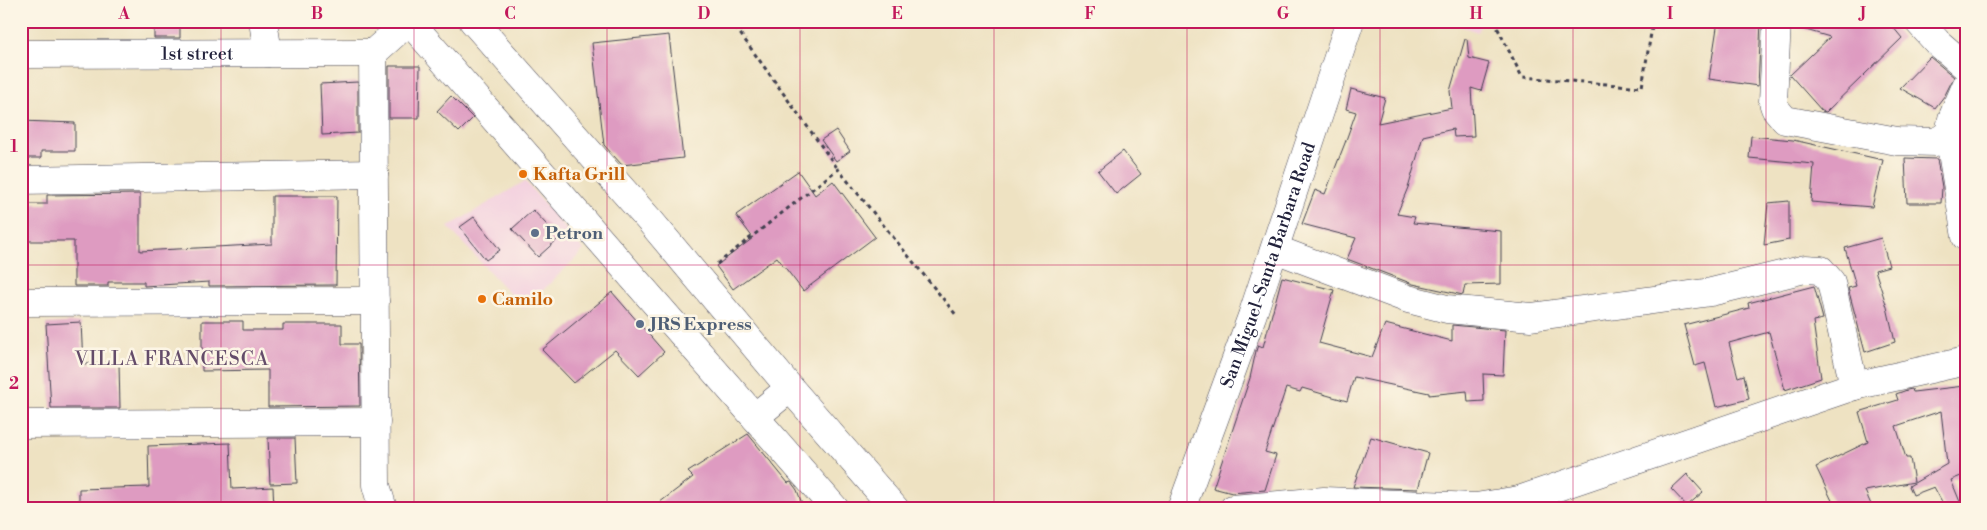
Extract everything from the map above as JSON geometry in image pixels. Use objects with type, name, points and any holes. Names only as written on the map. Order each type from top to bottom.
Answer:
[{"type":"street","points":[[263,21],[268,53]]},
{"type":"street","points":[[383,509],[376,485],[373,53],[409,21],[835,509]]},
{"type":"street","points":[[473,21],[699,278],[790,388],[895,509]]},
{"type":"street","name":"San Miguel-Santa Barbara Road","points":[[1181,509],[1275,249],[1350,21]]},
{"type":"street","points":[[1777,21],[1773,102],[1779,114],[1785,120],[1897,141],[1936,142],[1949,134]]},
{"type":"street","points":[[1918,21],[1937,42],[1966,67]]},
{"type":"street","name":"1st street","points":[[21,54],[373,53]]},
{"type":"street","points":[[1966,86],[1952,119],[1949,134],[1966,237]]},
{"type":"street","points":[[21,180],[374,174]]},
{"type":"street","points":[[1275,249],[1408,299],[1447,309],[1531,317],[1711,292],[1805,269],[1821,270],[1831,282],[1854,386]]},
{"type":"street","points":[[21,302],[375,301]]},
{"type":"street","points":[[1233,509],[1324,501],[1476,507],[1519,500],[1854,386],[1966,361]]},
{"type":"street","points":[[755,417],[790,388]]},
{"type":"street","points":[[21,424],[376,422]]},
{"type":"path","points":[[731,21],[838,169],[957,316]]},
{"type":"path","points":[[1494,21],[1522,77],[1642,86],[1653,21]]},
{"type":"path","points":[[699,278],[838,169]]},
{"type":"shaded area","points":[[1445,21],[1482,21],[1478,32]]},
{"type":"shaded area","points":[[525,181],[584,250],[524,309],[448,227]]},
{"type":"building","points":[[154,21],[180,21],[180,38],[154,38]]},
{"type":"building","points":[[1718,21],[1761,21],[1758,86],[1709,79]]},
{"type":"building","points":[[1793,21],[1888,21],[1902,38],[1826,112],[1822,111],[1790,75],[1830,37],[1792,26]]},
{"type":"building","points":[[669,35],[683,158],[622,165],[604,145],[592,43]]},
{"type":"building","points":[[1465,39],[1467,39],[1469,58],[1489,63],[1481,91],[1471,88],[1474,136],[1454,137],[1453,129],[1423,136],[1409,185],[1397,214],[1415,217],[1413,223],[1501,231],[1501,284],[1465,285],[1463,295],[1413,284],[1347,259],[1356,238],[1302,224],[1315,190],[1325,194],[1345,143],[1356,112],[1346,109],[1351,89],[1385,98],[1378,123],[1452,108],[1450,91]]},
{"type":"building","points":[[1930,57],[1954,77],[1945,95],[1935,108],[1900,88]]},
{"type":"building","points":[[389,66],[420,66],[419,118],[389,118]]},
{"type":"building","points":[[358,82],[358,133],[322,135],[320,84]]},
{"type":"building","points":[[451,96],[473,118],[459,132],[437,111]]},
{"type":"building","points":[[21,121],[75,123],[75,151],[41,151],[41,158],[21,158]]},
{"type":"building","points":[[836,130],[850,151],[836,161],[821,140]]},
{"type":"building","points":[[1751,136],[1793,140],[1883,160],[1872,207],[1811,202],[1814,164],[1749,158]]},
{"type":"building","points":[[1123,151],[1141,174],[1116,194],[1098,171]]},
{"type":"building","points":[[1905,158],[1937,159],[1942,187],[1941,203],[1907,203]]},
{"type":"building","points":[[798,171],[815,195],[833,181],[875,237],[803,291],[777,257],[733,289],[716,266],[753,238],[736,215]]},
{"type":"building","points":[[140,194],[140,251],[272,244],[272,196],[337,196],[336,285],[209,286],[209,282],[144,286],[144,282],[108,282],[108,286],[74,286],[74,241],[21,241],[21,204],[47,204],[47,195]]},
{"type":"building","points":[[1789,201],[1789,240],[1764,245],[1768,203]]},
{"type":"building","name":"Petron","points":[[533,210],[559,238],[538,257],[512,229]]},
{"type":"building","points":[[474,217],[500,250],[486,260],[460,227]]},
{"type":"building","points":[[1881,238],[1889,266],[1875,270],[1887,307],[1895,342],[1865,352],[1848,288],[1856,286],[1845,248]]},
{"type":"building","points":[[1282,277],[1334,290],[1319,343],[1372,357],[1385,324],[1452,341],[1452,325],[1505,330],[1503,375],[1483,374],[1484,401],[1468,402],[1467,391],[1429,395],[1429,393],[1354,377],[1347,401],[1302,388],[1300,392],[1286,388],[1265,452],[1276,455],[1265,490],[1232,493],[1213,488],[1250,378],[1258,345],[1263,347]]},
{"type":"building","points":[[1814,286],[1823,319],[1813,321],[1821,378],[1785,390],[1769,332],[1729,343],[1738,377],[1744,375],[1749,399],[1716,407],[1705,363],[1695,366],[1684,325],[1749,308],[1748,303]]},
{"type":"building","points":[[612,292],[664,352],[639,375],[615,350],[574,383],[542,350]]},
{"type":"building","points":[[202,321],[243,321],[243,330],[283,330],[283,324],[342,324],[342,344],[359,344],[360,406],[268,407],[268,370],[202,371]]},
{"type":"building","points":[[81,322],[83,364],[119,363],[120,408],[51,408],[46,324]]},
{"type":"building","points":[[1964,386],[1966,474],[1951,480],[1963,509],[1946,509],[1934,487],[1913,495],[1909,486],[1947,464],[1941,411],[1896,426],[1906,458],[1910,458],[1914,482],[1865,491],[1873,509],[1836,509],[1816,467],[1868,442],[1859,412],[1898,400],[1896,394],[1907,390],[1912,389],[1913,392]]},
{"type":"building","points":[[748,434],[788,483],[791,482],[797,490],[804,509],[651,509],[693,477],[688,472]]},
{"type":"building","points":[[1371,437],[1428,453],[1418,489],[1353,487]]},
{"type":"building","points":[[268,438],[295,438],[297,483],[270,484]]},
{"type":"building","points":[[230,443],[232,489],[273,487],[274,509],[79,509],[79,489],[149,487],[148,446]]},
{"type":"building","points":[[1687,474],[1703,492],[1687,506],[1671,489]]},
{"type":"place","name":"Kafta Grill","points":[[523,174]]},
{"type":"place","name":"Petron","points":[[535,233]]},
{"type":"place","name":"Camilo","points":[[482,299]]},
{"type":"place","name":"JRS Express","points":[[640,324]]},
{"type":"district","name":"VILLA FRANCESCA","points":[[172,359]]}]
